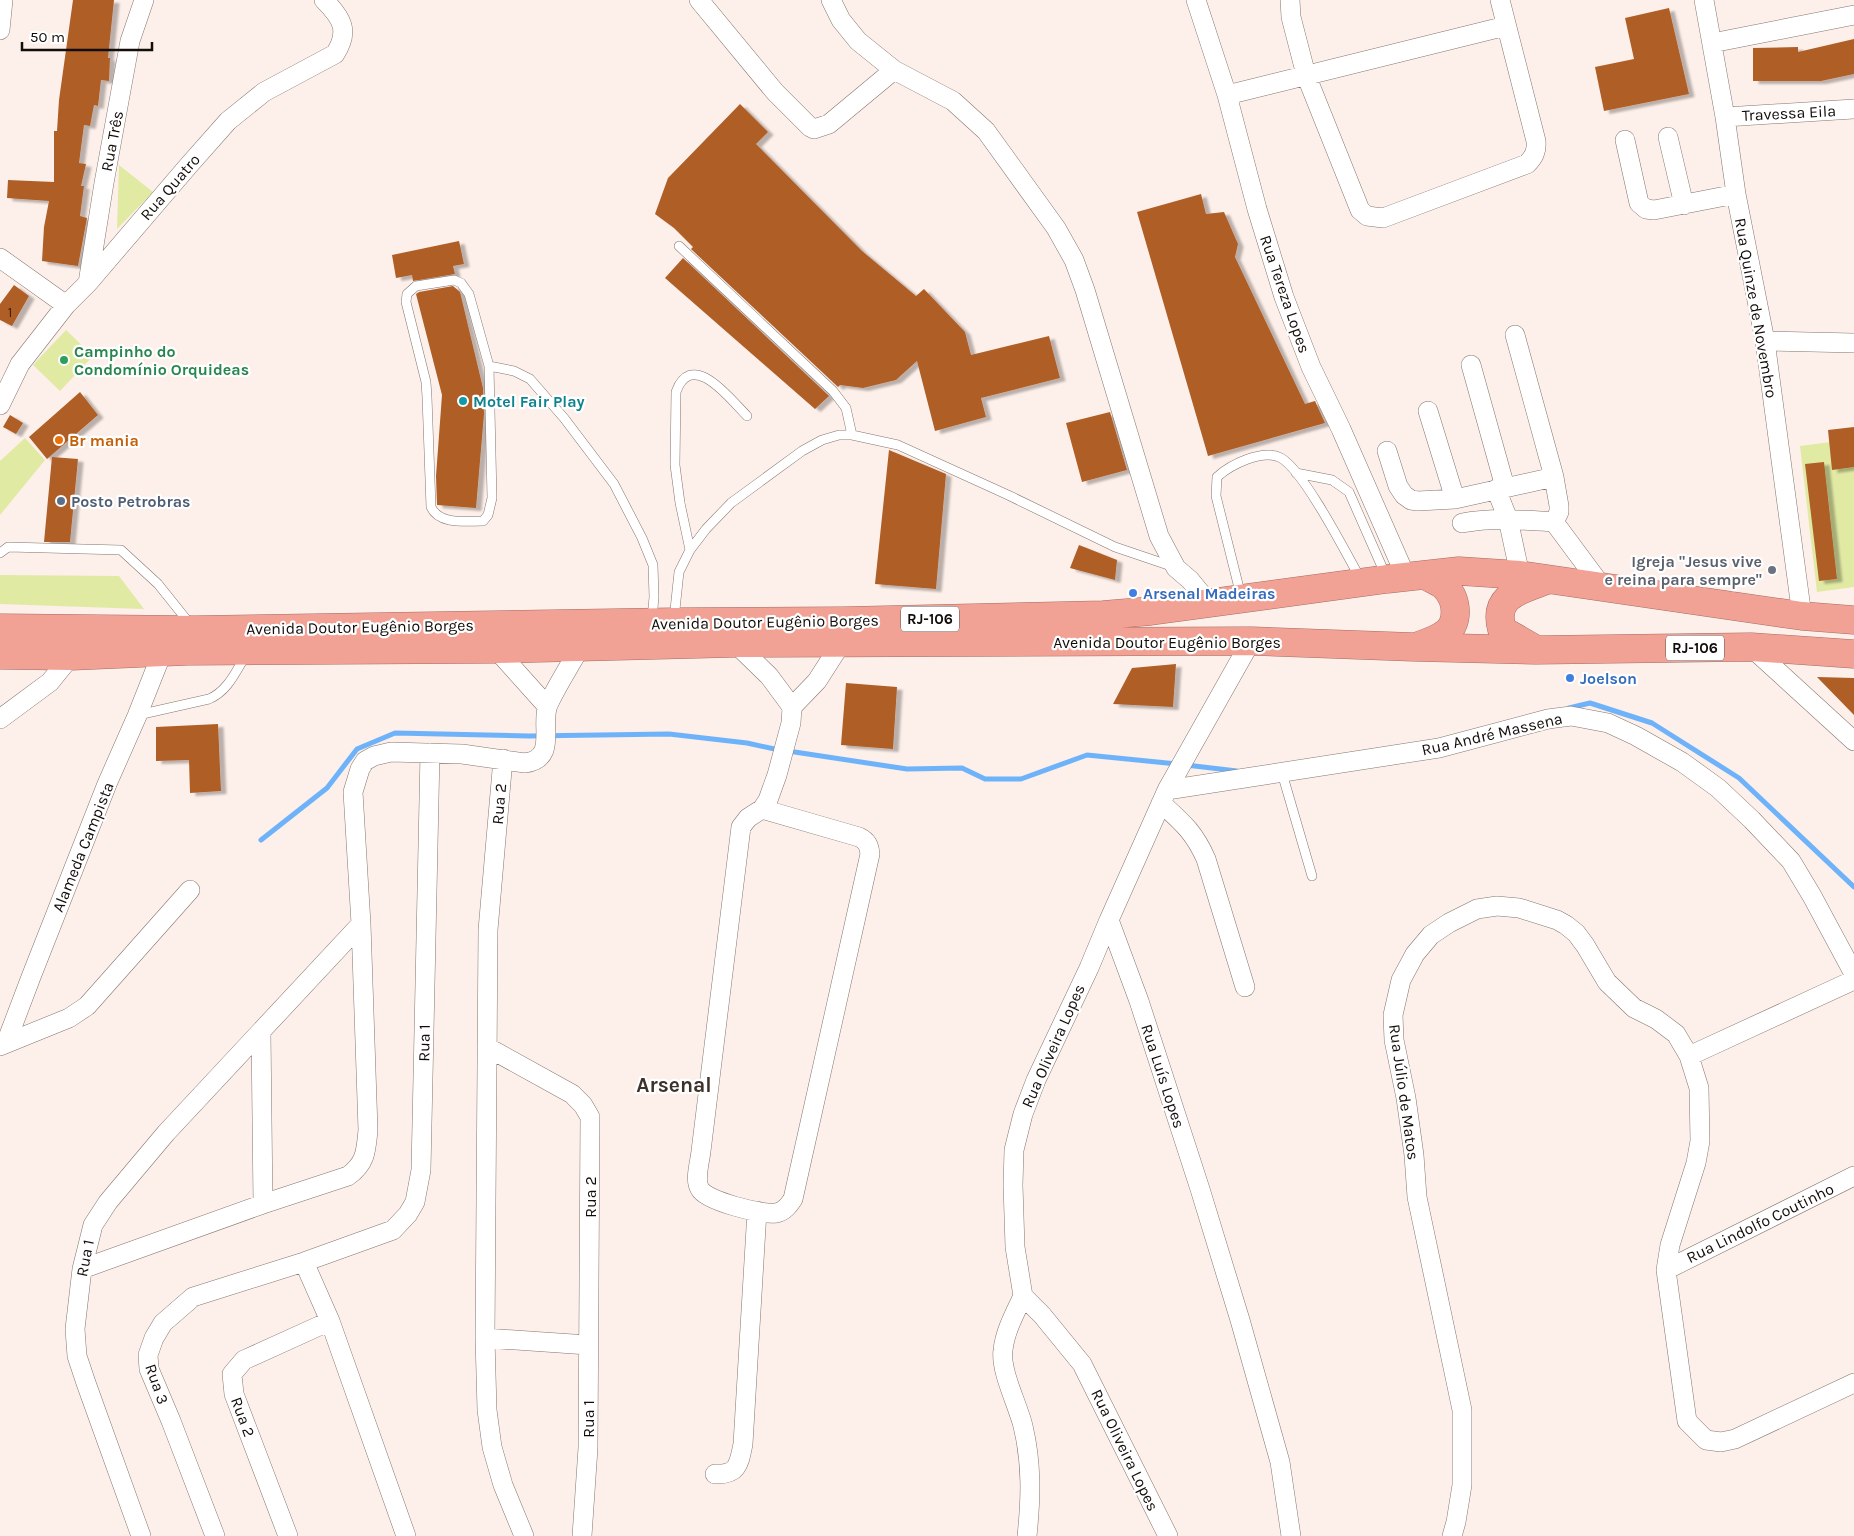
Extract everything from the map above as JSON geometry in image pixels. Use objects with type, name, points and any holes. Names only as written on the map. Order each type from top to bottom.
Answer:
[{"type":"highway","name":"Avenida Doutor Eugênio Borges","points":[[0,628],[195,630],[853,621],[1103,615],[1459,571],[1520,575],[1802,616],[1854,620]]},
{"type":"highway","points":[[1395,578],[1445,587],[1452,597],[1456,614],[1450,630],[1414,648]]},
{"type":"highway","points":[[1536,650],[1502,630],[1499,618],[1502,604],[1509,596],[1547,580]]},
{"type":"highway","name":"Avenida Doutor Eugênio Borges","points":[[0,655],[71,656],[249,650],[496,649],[735,643],[1251,641],[1414,648],[1536,650],[1751,648],[1854,654]]},
{"type":"street","points":[[0,30],[3,0]]},
{"type":"street","name":"Rua Três","points":[[88,283],[130,41],[144,0]]},
{"type":"street","name":"Rua Quatro","points":[[0,405],[20,364],[66,305],[88,283],[228,121],[264,92],[334,54],[340,45],[344,33],[337,13],[324,0]]},
{"type":"street","points":[[699,0],[775,92],[814,129],[829,124],[894,70]]},
{"type":"street","points":[[831,0],[841,20],[858,41],[894,70],[953,101],[986,131],[1056,228],[1074,260],[1085,290],[1159,536],[1176,568],[1190,580],[1208,602]]},
{"type":"street","name":"Rua Tereza Lopes","points":[[1196,0],[1227,95],[1257,209],[1284,297],[1311,368],[1342,429],[1395,578]]},
{"type":"street","points":[[1290,0],[1290,17],[1306,75],[1360,210],[1367,216],[1383,218],[1527,164],[1534,158],[1537,148],[1536,141],[1500,0]]},
{"type":"street","name":"Rua Quinze de Novembro","points":[[1704,0],[1725,117],[1736,194],[1764,341],[1802,616]]},
{"type":"street","points":[[1712,43],[1854,14]]},
{"type":"street","points":[[1227,95],[1506,26]]},
{"type":"street","name":"Travessa Eila","points":[[1725,117],[1854,109]]},
{"type":"street","points":[[1668,137],[1684,204]]},
{"type":"street","points":[[1625,140],[1639,203],[1646,209],[1654,210],[1736,194]]},
{"type":"street","points":[[0,258],[66,305]]},
{"type":"street","points":[[1515,335],[1554,477],[1559,506],[1559,512],[1554,522]]},
{"type":"street","points":[[1764,341],[1854,343]]},
{"type":"street","points":[[1471,365],[1520,575]]},
{"type":"street","points":[[1428,411],[1455,499]]},
{"type":"street","points":[[1387,451],[1398,486],[1404,495],[1411,500],[1455,499],[1554,477]]},
{"type":"street","points":[[1462,524],[1480,520],[1508,519],[1554,522],[1603,588]]},
{"type":"street","points":[[1109,920],[1164,797],[1251,641]]},
{"type":"street","points":[[762,809],[859,837],[870,846],[870,854],[793,1199],[788,1207],[776,1214],[733,1206],[705,1196],[700,1191],[698,1185],[741,827],[748,818],[762,809],[768,800],[782,758],[792,707],[817,681],[842,642]]},
{"type":"street","points":[[735,643],[768,676],[792,707]]},
{"type":"street","points":[[82,1269],[263,1204],[348,1176],[358,1169],[363,1158],[368,1130],[361,924],[353,792],[360,769],[364,761],[374,756],[391,752],[430,753],[503,759],[525,763],[538,759],[546,736],[548,706],[580,647]]},
{"type":"street","points":[[1751,648],[1854,741]]},
{"type":"street","points":[[496,649],[548,706]]},
{"type":"street","name":"Alameda Campista","points":[[3,1045],[107,784],[138,716],[162,653]]},
{"type":"street","points":[[0,719],[50,682],[71,656]]},
{"type":"street","name":"Rua André Massena","points":[[1164,797],[1282,773],[1439,748],[1548,719],[1570,716],[1608,723],[1636,736],[1682,762],[1718,788],[1752,820],[1791,861],[1854,974]]},
{"type":"street","name":"Rua 1","points":[[304,1262],[393,1230],[408,1214],[415,1202],[418,1190],[421,1170],[430,753]]},
{"type":"street","name":"Rua 2","points":[[503,759],[488,930],[487,1047],[572,1094],[583,1105],[590,1117],[588,1345]]},
{"type":"street","points":[[1164,797],[1197,840],[1206,859],[1245,987]]},
{"type":"street","name":"Alameda Campista","points":[[3,1045],[69,1018],[87,1006],[190,890]]},
{"type":"street","name":"Rua Júlio de Matos","points":[[1452,1536],[1462,1486],[1462,1410],[1417,1197],[1414,1154],[1406,1098],[1394,1040],[1393,1015],[1401,980],[1415,954],[1431,935],[1456,919],[1477,910],[1497,906],[1534,912],[1557,920],[1576,933],[1606,982],[1634,1008],[1676,1034],[1689,1056],[1699,1088],[1700,1141],[1696,1163],[1670,1245],[1666,1270],[1687,1421],[1706,1440],[1721,1442],[1735,1439],[1854,1383]]},
{"type":"street","name":"Rua Oliveira Lopes","points":[[1109,920],[1036,1080],[1023,1114],[1014,1150],[1015,1246],[1023,1296],[1042,1315],[1082,1364],[1168,1536]]},
{"type":"street","name":"Rua Luís Lopes","points":[[1109,920],[1142,1010],[1240,1320],[1280,1462],[1291,1536]]},
{"type":"street","name":"Rua 1","points":[[141,1536],[77,1356],[74,1329],[82,1269],[93,1225],[108,1202],[166,1133],[361,924]]},
{"type":"street","points":[[1689,1056],[1854,980]]},
{"type":"street","points":[[260,1033],[263,1204]]},
{"type":"street","points":[[487,1047],[485,1338],[487,1410],[492,1448],[503,1485],[524,1536]]},
{"type":"street","name":"Rua Lindolfo Coutinho","points":[[1666,1270],[1854,1176]]},
{"type":"street","points":[[715,1474],[733,1472],[738,1466],[743,1444],[757,1211]]},
{"type":"street","points":[[304,1262],[330,1321],[406,1536]]},
{"type":"street","name":"Rua 3","points":[[215,1536],[171,1421],[148,1369],[148,1355],[154,1338],[163,1323],[193,1297],[304,1262]]},
{"type":"street","points":[[1023,1296],[1002,1351],[1003,1365],[1022,1424],[1028,1451],[1031,1496],[1027,1536]]},
{"type":"street","name":"Rua 2","points":[[288,1536],[234,1394],[232,1374],[244,1360],[330,1321]]},
{"type":"street","points":[[485,1338],[588,1345]]},
{"type":"street","name":"Rua 1","points":[[582,1536],[588,1448],[588,1345]]},
{"type":"lane","points":[[679,246],[833,391],[846,408],[852,435]]},
{"type":"lane","points":[[454,280],[460,283],[469,294],[489,366],[491,508],[483,521],[440,518],[434,512],[430,500],[426,382],[406,302],[407,294],[411,288],[422,284],[454,280]]},
{"type":"lane","points":[[489,366],[514,371],[530,379],[564,418],[614,484],[642,538],[653,565],[654,597],[662,623]]},
{"type":"lane","points":[[690,550],[680,503],[676,465],[675,400],[679,384],[686,377],[697,374],[712,380],[747,416]]},
{"type":"lane","points":[[662,623],[679,572],[690,550],[706,529],[731,503],[802,451],[822,440],[839,435],[852,435],[898,445],[1008,495],[1115,547],[1176,568]]},
{"type":"lane","points":[[1242,598],[1216,496],[1217,477],[1226,469],[1239,462],[1268,455],[1281,458],[1395,578]]},
{"type":"lane","points":[[1296,473],[1332,480],[1349,492],[1395,578]]},
{"type":"lane","points":[[0,553],[8,547],[121,550],[158,584],[195,630]]},
{"type":"lane","points":[[138,716],[218,696],[225,690],[249,650]]},
{"type":"lane","points":[[1282,773],[1312,876]]},
{"type":"green space","points":[[119,165],[153,192],[117,229]]},
{"type":"green space","name":"Campinho do Condomínio Orquideas","points":[[66,330],[93,356],[60,391],[33,365]]},
{"type":"green space","points":[[25,438],[45,460],[0,515],[0,461]]},
{"type":"green space","points":[[1854,439],[1854,587],[1817,592],[1800,446]]},
{"type":"green space","points":[[0,575],[119,576],[144,609],[0,604]]},
{"type":"building","points":[[73,0],[114,0],[108,58],[110,58],[109,81],[101,80],[98,106],[94,105],[90,126],[84,125],[79,163],[86,164],[81,186],[84,186],[80,216],[87,218],[78,266],[42,261],[44,227],[49,201],[7,198],[8,180],[54,182],[54,131],[57,131],[59,100]]},
{"type":"building","points":[[1669,8],[1689,94],[1604,111],[1595,67],[1634,59],[1625,18]]},
{"type":"building","points":[[1854,39],[1854,74],[1821,81],[1753,81],[1753,48],[1798,47],[1798,52]]},
{"type":"building","points":[[740,104],[768,132],[756,144],[862,251],[916,296],[924,289],[965,332],[971,355],[1049,336],[1060,378],[981,398],[986,417],[935,431],[917,361],[896,380],[863,388],[840,385],[838,387],[691,249],[693,247],[674,228],[655,214],[668,178]]},
{"type":"building","points":[[1201,194],[1206,214],[1224,212],[1238,244],[1235,257],[1305,404],[1315,401],[1325,423],[1208,456],[1137,212]]},
{"type":"building","points":[[459,241],[464,264],[453,266],[455,274],[413,281],[412,275],[396,278],[392,255]]},
{"type":"building","points":[[683,258],[829,396],[815,409],[665,278]]},
{"type":"building","points":[[14,285],[29,296],[12,326],[0,320],[0,304]]},
{"type":"building","name":"Motel Fair Play","points":[[453,286],[460,292],[483,388],[484,414],[476,508],[437,505],[436,476],[442,395],[416,294]]},
{"type":"building","points":[[80,392],[98,415],[47,459],[29,437]]},
{"type":"building","points":[[1110,412],[1127,470],[1082,482],[1066,423]]},
{"type":"building","points":[[10,415],[23,423],[16,434],[3,427]]},
{"type":"building","points":[[1854,427],[1854,467],[1832,470],[1828,430]]},
{"type":"building","points":[[889,450],[946,474],[936,589],[875,584]]},
{"type":"building","name":"Posto Petrobras","points":[[52,457],[78,459],[70,542],[44,542]]},
{"type":"building","points":[[1824,462],[1837,579],[1819,581],[1805,464]]},
{"type":"building","points":[[1079,545],[1117,560],[1115,580],[1070,568]]},
{"type":"building","points":[[1176,664],[1173,707],[1113,704],[1132,668]]},
{"type":"building","points":[[1817,677],[1854,678],[1854,715]]},
{"type":"building","points":[[846,683],[897,687],[893,749],[841,745]]},
{"type":"building","points":[[218,724],[221,791],[190,793],[189,760],[156,761],[156,727]]},
{"type":"waterway","points":[[1569,708],[1590,703],[1652,723],[1739,778],[1854,887]]},
{"type":"waterway","points":[[261,840],[327,788],[357,749],[395,733],[529,736],[669,734],[747,743],[779,750]]},
{"type":"waterway","points":[[788,751],[907,769],[962,768],[985,779],[1021,779],[1087,755],[1177,764]]},
{"type":"waterway","points":[[1186,765],[1237,771]]},
{"type":"place","name":"Campinho do Condomínio Orquideas","points":[[64,360]]},
{"type":"place","name":"Motel Fair Play","points":[[463,401]]},
{"type":"place","name":"Br mania","points":[[59,440]]},
{"type":"place","name":"Posto Petrobras","points":[[61,501]]},
{"type":"place","name":"Igreja \"Jesus vive e reina para sempre\"","points":[[1772,570]]},
{"type":"place","name":"Arsenal Madeiras","points":[[1133,593]]},
{"type":"place","name":"Joelson","points":[[1570,678]]},
{"type":"district","name":"Arsenal","points":[[674,1085]]}]
